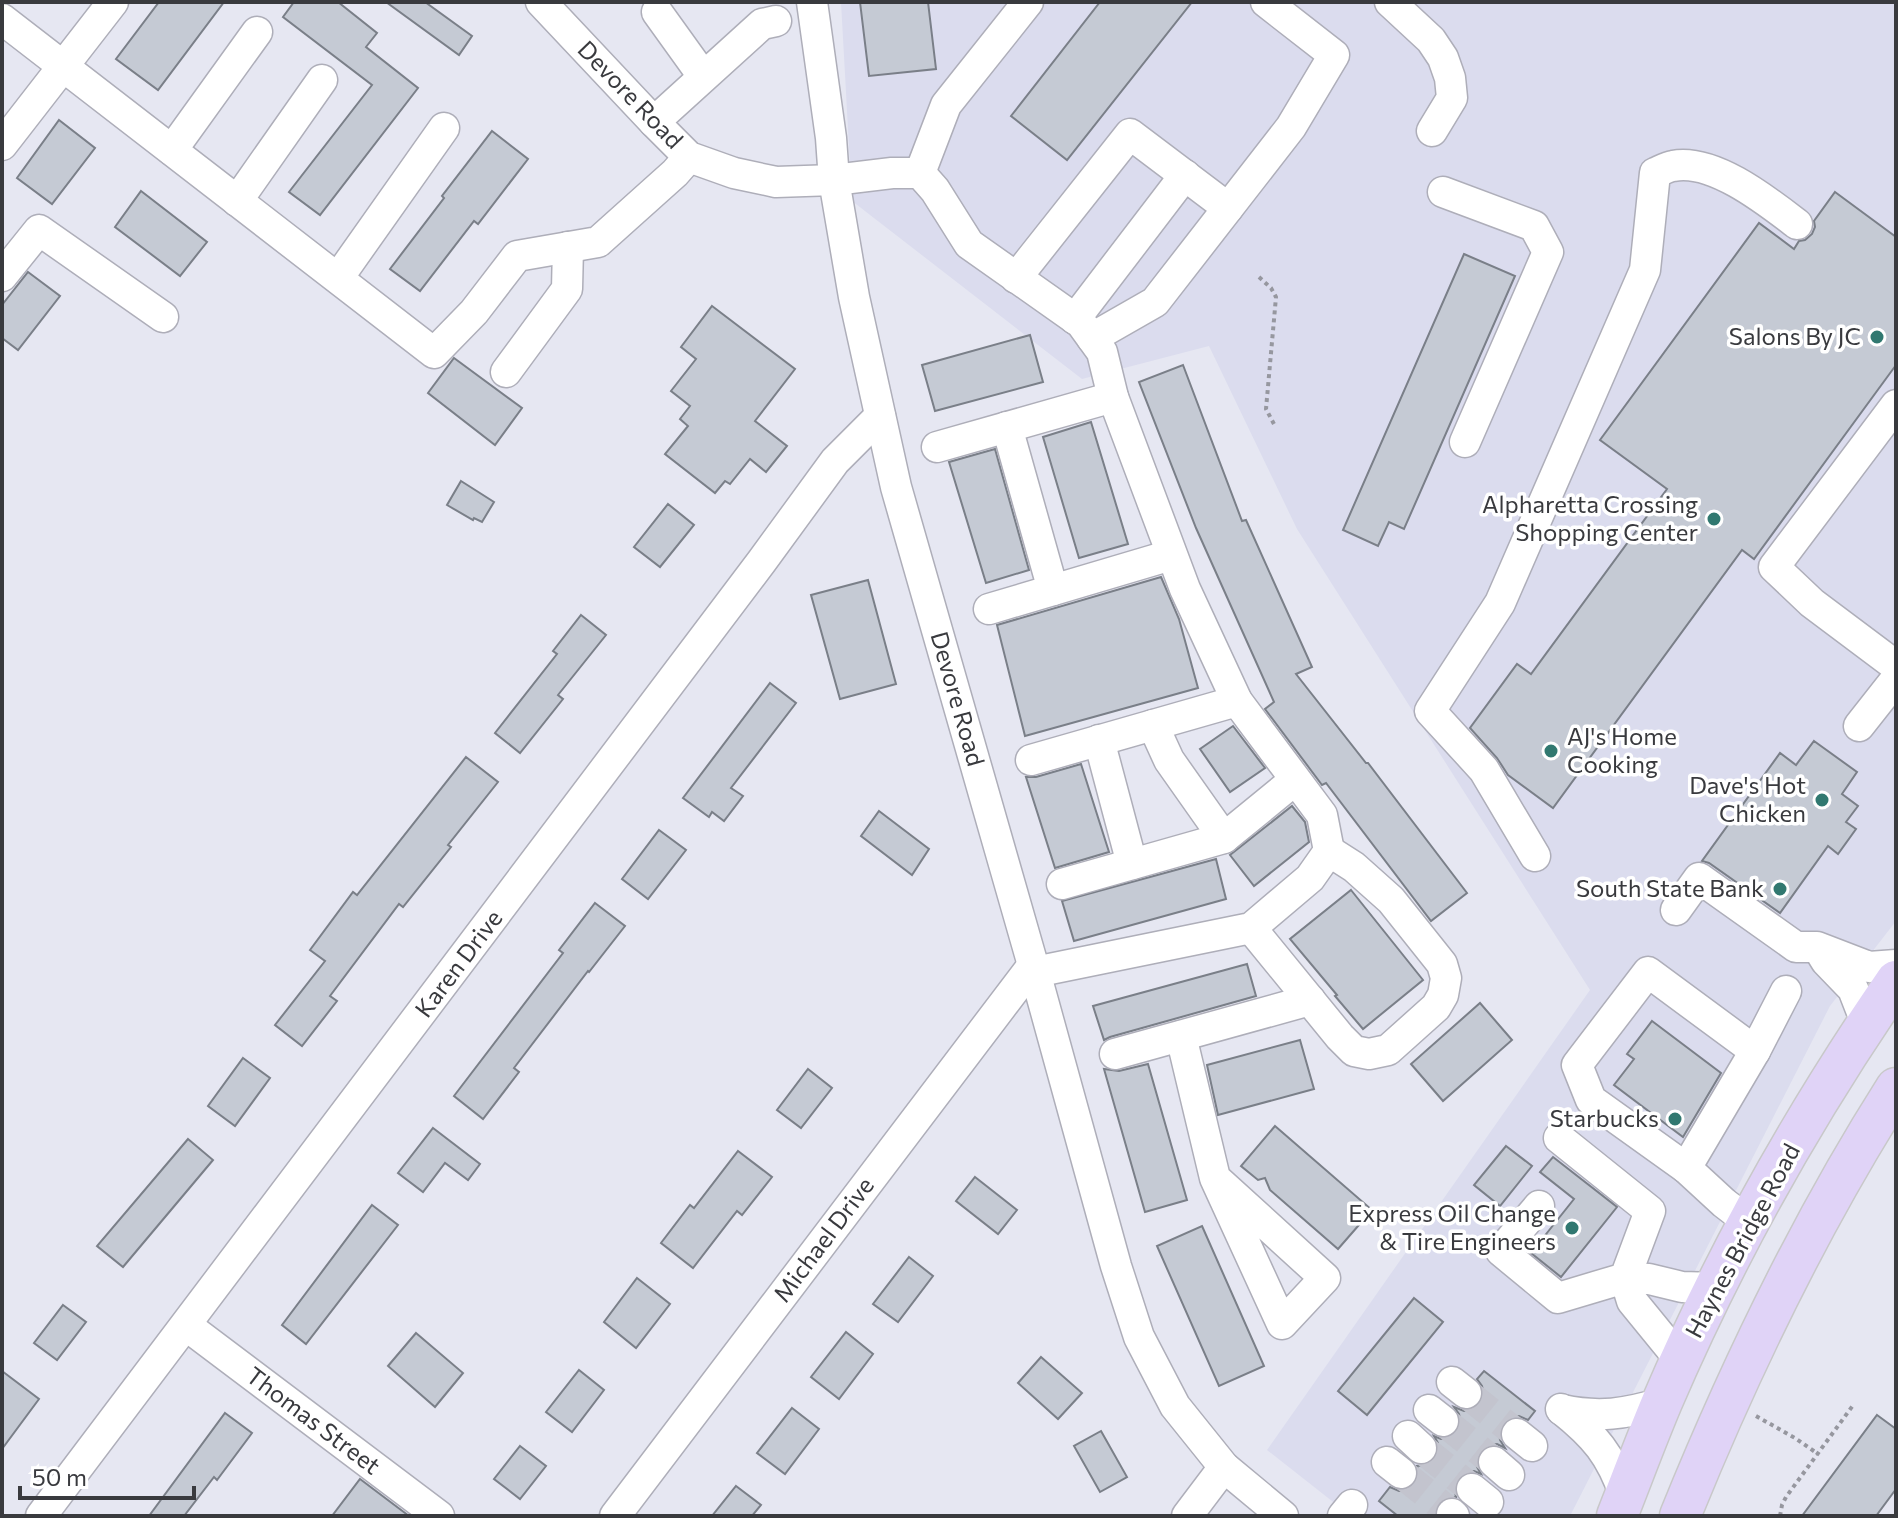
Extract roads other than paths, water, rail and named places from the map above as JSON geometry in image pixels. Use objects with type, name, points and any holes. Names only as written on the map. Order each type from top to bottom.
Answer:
[{"type":"main road","name":"Haynes Bridge Road","points":[[1621,1506],[1681,1361],[1750,1223],[1797,1137],[1896,981]]},
{"type":"main road","points":[[1680,1516],[1723,1411],[1778,1297],[1848,1167],[1896,1088]]},
{"type":"street","points":[[2,145],[113,2]]},
{"type":"street","name":"Devore Road","points":[[541,2],[689,157],[734,173],[776,182],[834,180],[854,297],[896,487],[1116,1266],[1139,1337],[1175,1406],[1224,1467],[1283,1516]]},
{"type":"street","points":[[812,2],[834,180],[920,173],[935,190],[969,244],[1084,328],[1102,352],[1113,397],[1171,555],[1237,701],[1322,815],[1329,851],[1310,878],[1251,928],[1034,968]]},
{"type":"street","points":[[920,173],[946,105],[1028,2]]},
{"type":"street","points":[[1084,328],[1155,302],[1291,127],[1334,55],[1266,2]]},
{"type":"street","points":[[1390,2],[1431,40],[1443,58],[1450,78],[1452,98],[1432,131]]},
{"type":"street","points":[[654,5],[703,76]]},
{"type":"street","points":[[654,122],[765,16]]},
{"type":"street","points":[[2,19],[434,353],[474,312],[517,256],[598,242],[689,157]]},
{"type":"street","points":[[172,150],[257,32]]},
{"type":"street","points":[[237,201],[322,80]]},
{"type":"street","points":[[338,278],[444,128]]},
{"type":"street","points":[[1016,278],[1130,134],[1228,208]]},
{"type":"street","points":[[1535,856],[1484,770],[1430,711],[1500,603],[1645,270],[1655,173],[1674,165],[1700,167],[1748,187],[1797,224]]},
{"type":"street","points":[[1084,328],[1185,175]]},
{"type":"street","points":[[1443,192],[1534,226],[1548,252],[1465,442]]},
{"type":"street","points":[[2,276],[39,230],[163,317]]},
{"type":"street","points":[[506,372],[567,289],[568,247]]},
{"type":"street","points":[[937,447],[1113,397]]},
{"type":"street","points":[[1896,405],[1774,567],[1812,603],[1896,666]]},
{"type":"street","name":"Karen Drive","points":[[41,1516],[187,1326],[829,468],[880,416]]},
{"type":"street","points":[[1007,427],[1053,590]]},
{"type":"street","points":[[989,609],[1171,555]]},
{"type":"street","points":[[1859,726],[1896,679]]},
{"type":"street","points":[[1031,760],[1237,701]]},
{"type":"street","points":[[1153,725],[1169,760],[1224,838]]},
{"type":"street","points":[[1099,740],[1132,864]]},
{"type":"street","points":[[1062,884],[1224,838],[1295,780]]},
{"type":"street","points":[[1251,928],[1354,1051],[1369,1054],[1388,1050],[1436,1007],[1443,995],[1446,978],[1442,964],[1391,900],[1354,867],[1329,851]]},
{"type":"street","points":[[1676,910],[1699,878],[1796,947],[1817,947],[1869,967],[1896,965]]},
{"type":"street","points":[[1817,947],[1853,989],[1867,1025]]},
{"type":"street","name":"Michael Drive","points":[[615,1516],[1034,968]]},
{"type":"street","points":[[1750,1223],[1686,1168],[1591,1100],[1577,1065],[1648,972],[1755,1051]]},
{"type":"street","points":[[1686,1168],[1755,1051],[1786,991]]},
{"type":"street","points":[[1115,1054],[1310,1000]]},
{"type":"street","points":[[1181,1036],[1215,1178]]},
{"type":"street","points":[[1559,1138],[1650,1211],[1625,1278],[1632,1301],[1681,1361]]},
{"type":"street","points":[[1539,1206],[1501,1251],[1558,1298],[1625,1278],[1649,1279],[1682,1287],[1716,1288]]},
{"type":"street","name":"Thomas Street","points":[[187,1326],[439,1516]]},
{"type":"street","points":[[1621,1506],[1618,1474],[1598,1443],[1561,1409],[1585,1415],[1607,1415],[1662,1403]]},
{"type":"street","points":[[1187,1516],[1224,1467]]},
{"type":"tunnel","points":[[1466,1393],[1517,1434]]},
{"type":"tunnel","points":[[1443,1421],[1494,1462]]},
{"type":"tunnel","points":[[1421,1448],[1472,1489]]},
{"type":"tunnel","points":[[1401,1473],[1452,1514]]},
{"type":"place","name":"Salons By JC","points":[[1877,337]]},
{"type":"place","name":"Alpharetta Crossing Shopping Center","points":[[1714,519]]},
{"type":"place","name":"AJ's Home Cooking","points":[[1551,751]]},
{"type":"place","name":"Dave's Hot Chicken","points":[[1822,800]]},
{"type":"place","name":"South State Bank","points":[[1780,889]]},
{"type":"place","name":"Starbucks","points":[[1675,1119]]},
{"type":"place","name":"Express Oil Change & Tire Engineers","points":[[1572,1228]]}]
